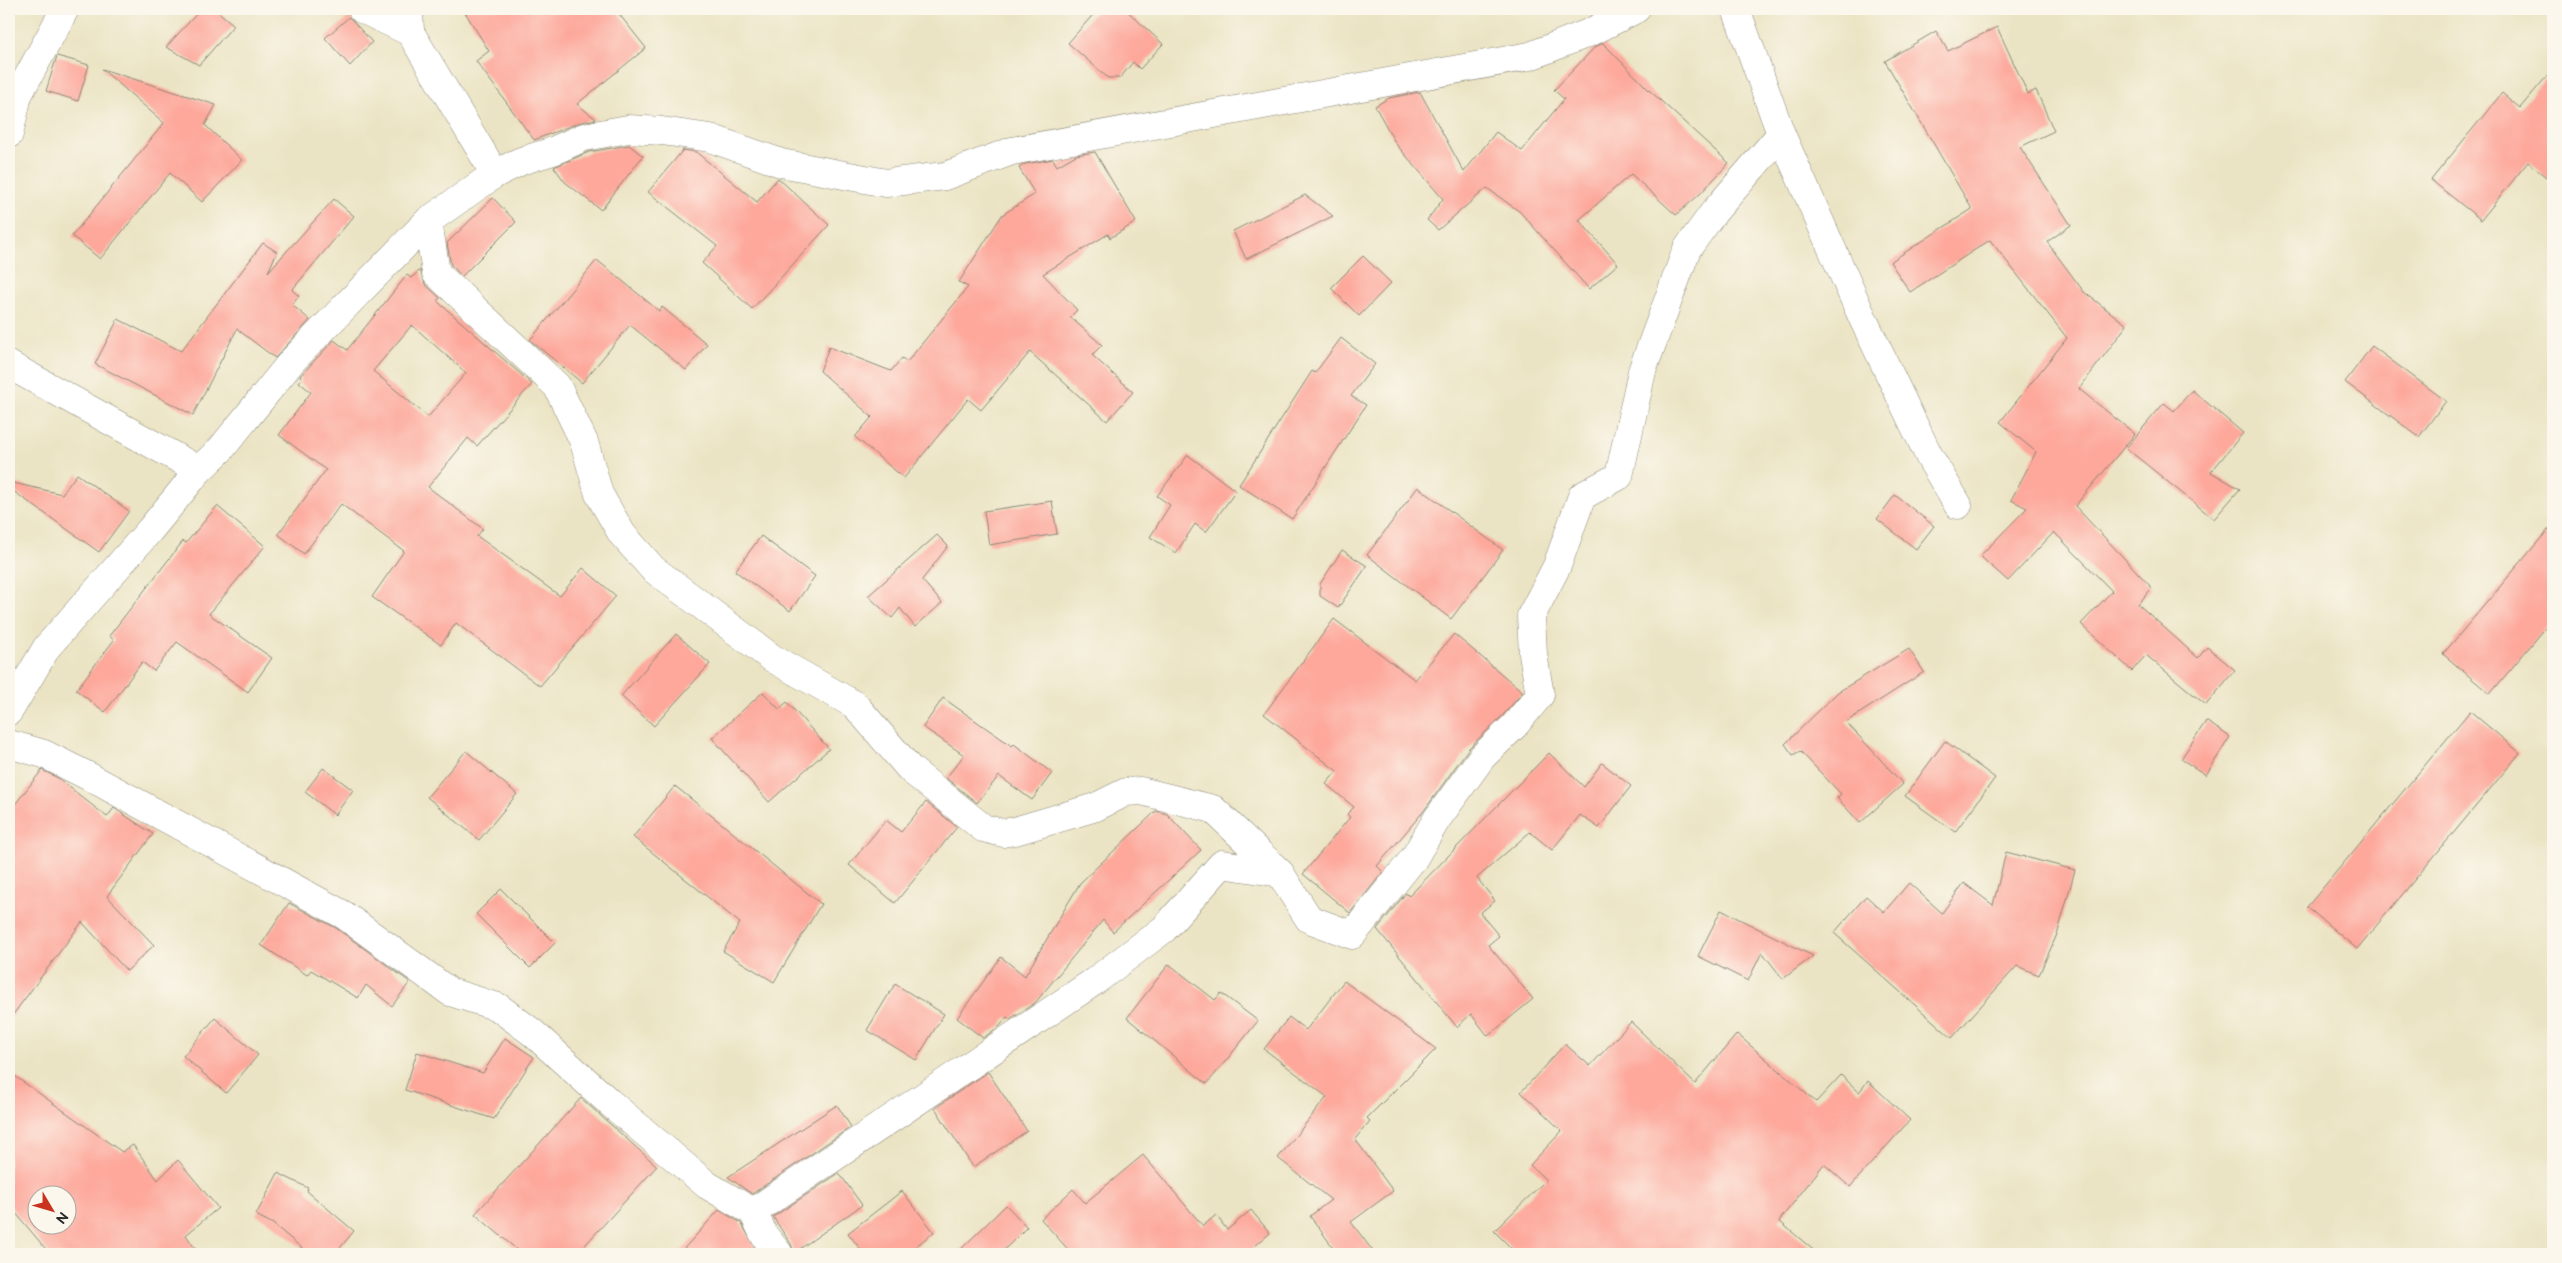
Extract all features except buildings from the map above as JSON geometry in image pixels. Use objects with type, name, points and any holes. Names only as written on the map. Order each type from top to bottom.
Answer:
[{"type":"street","points":[[9,134],[18,96],[65,9]]},
{"type":"street","points":[[362,9],[409,20],[495,174]]},
{"type":"street","points":[[9,711],[47,647],[150,530],[199,470],[221,449],[292,361],[428,221],[495,174],[521,161],[553,151],[584,137],[628,129],[662,131],[710,138],[781,163],[886,183],[945,176],[1012,151],[1530,56],[1591,32],[1636,9]]},
{"type":"street","points":[[1736,9],[1781,134],[1868,330],[1929,456],[1958,505]]},
{"type":"street","points":[[428,221],[436,273],[557,386],[584,442],[599,494],[622,534],[653,569],[772,658],[855,705],[910,769],[983,828],[1003,833],[1015,831],[1096,807],[1126,792],[1141,790],[1212,809],[1280,873],[1309,919],[1352,935],[1414,858],[1438,819],[1482,758],[1514,726],[1540,695],[1533,654],[1531,616],[1557,566],[1582,496],[1619,476],[1642,371],[1687,249],[1714,212],[1781,134]]},
{"type":"street","points":[[9,365],[199,470]]},
{"type":"street","points":[[9,744],[44,754],[107,786],[344,915],[450,992],[498,1007],[533,1032],[608,1102],[707,1185],[753,1212],[764,1235],[780,1254]]},
{"type":"street","points":[[753,1212],[1095,981],[1164,928],[1222,864],[1280,873]]}]
